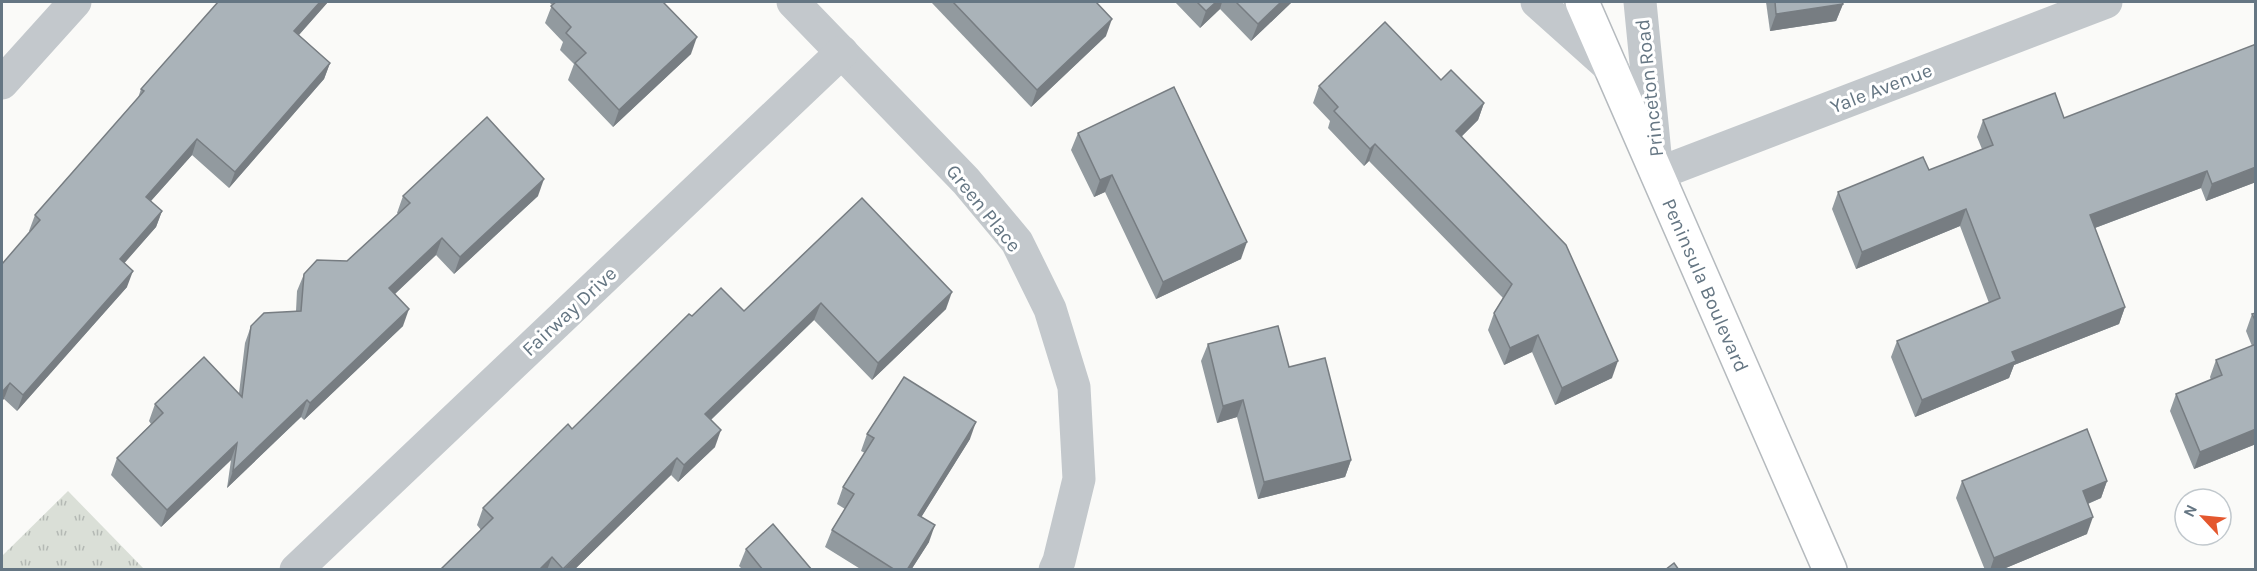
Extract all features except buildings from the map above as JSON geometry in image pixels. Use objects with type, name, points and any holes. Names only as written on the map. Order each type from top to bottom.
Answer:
[{"type":"main road","name":"Peninsula Boulevard","points":[[1582,2],[1830,570]]},
{"type":"street","points":[[2,82],[75,2]]},
{"type":"street","name":"Green Place","points":[[793,2],[966,181],[1017,242],[1050,309],[1074,387],[1079,479],[1055,570]]},
{"type":"street","points":[[1537,2],[1613,70]]},
{"type":"street","name":"Princeton Road","points":[[1640,2],[1657,174]]},
{"type":"street","name":"Yale Avenue","points":[[1657,174],[2106,2]]},
{"type":"street","name":"Fairway Drive","points":[[296,570],[842,52]]},
{"type":"green space","points":[[68,491],[144,569],[2,569],[2,556]]}]
